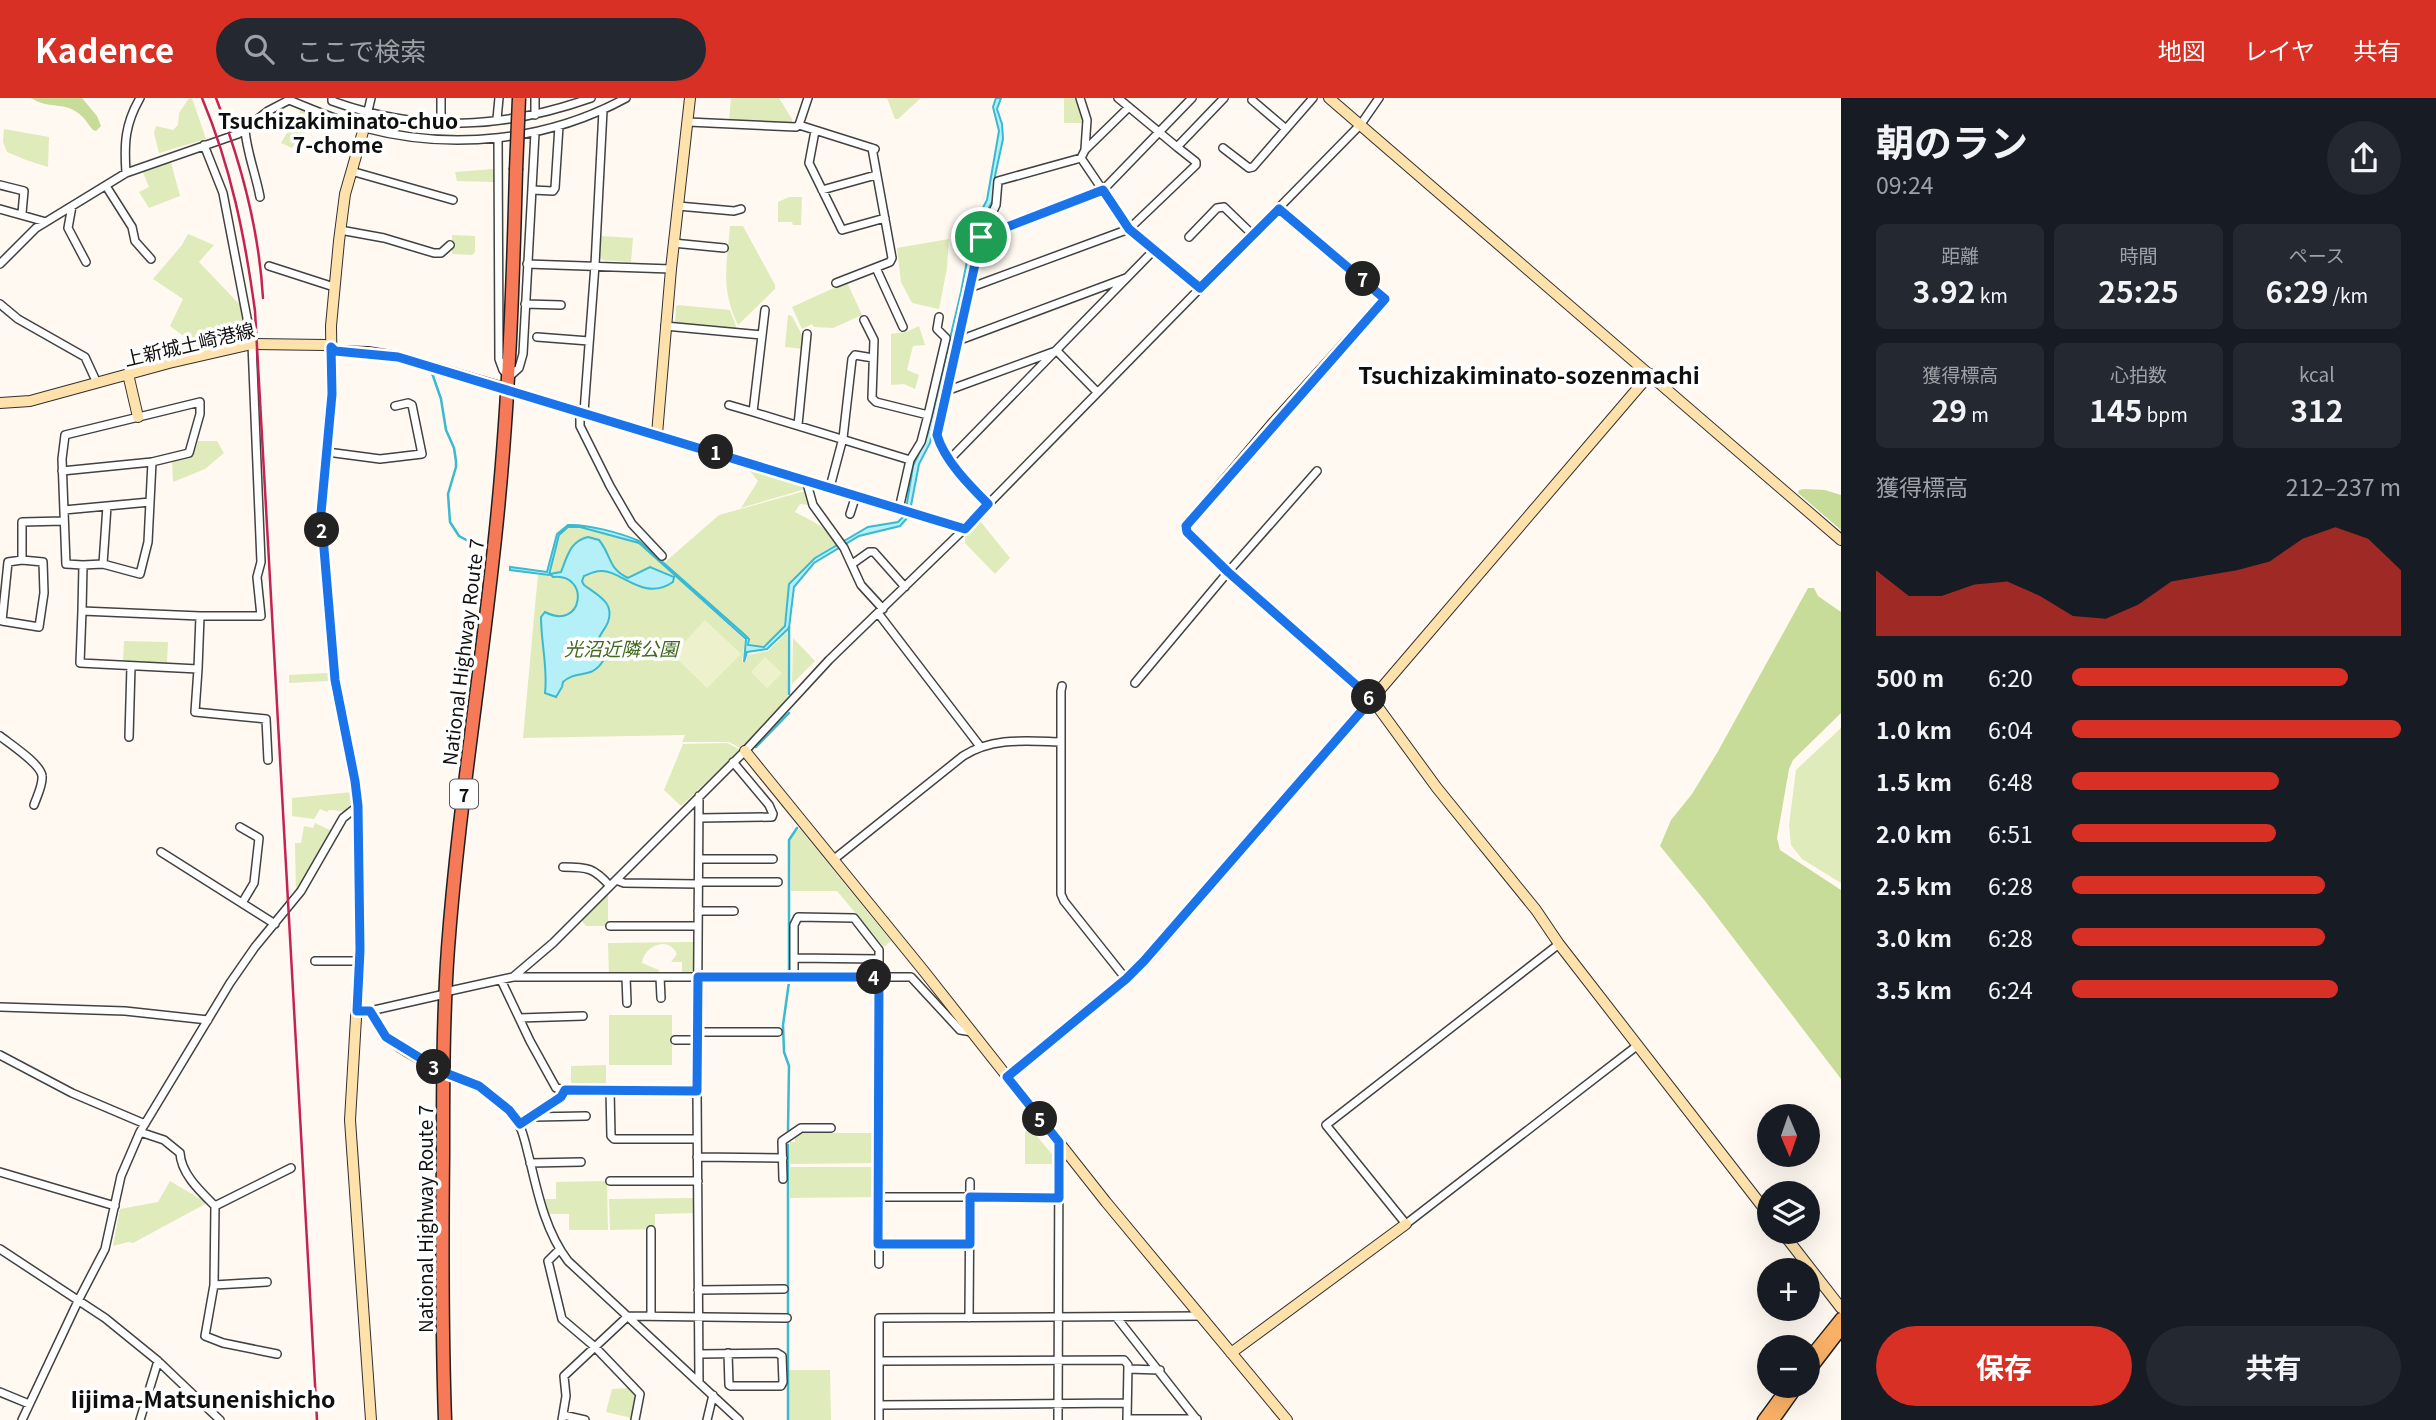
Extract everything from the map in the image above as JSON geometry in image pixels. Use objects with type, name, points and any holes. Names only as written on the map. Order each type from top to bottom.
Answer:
[{"type":"highway","name":"National Highway Route 7","points":[[445,1420],[442,1295],[445,993],[454,878],[495,534],[509,383],[519,98]]},
{"type":"main road","points":[[1820,1344],[1841,1318]]},
{"type":"main road","points":[[1820,1358],[1841,1331]]},
{"type":"main road","points":[[1763,1420],[1779,1398]]},
{"type":"main road","points":[[1774,1420],[1790,1398]]},
{"type":"street","points":[[126,173],[124,142],[140,98]]},
{"type":"street","points":[[332,98],[332,101],[368,114],[441,124],[535,115],[591,98]]},
{"type":"street","points":[[371,98],[345,194],[340,230],[331,347],[332,394],[321,513],[335,680],[358,806],[360,961],[350,1120],[371,1420]]},
{"type":"street","points":[[441,98],[441,124]]},
{"type":"street","points":[[497,120],[499,98]]},
{"type":"street","points":[[535,98],[535,115]]},
{"type":"street","points":[[0,264],[4,253],[36,228],[126,173],[245,131],[268,111],[289,100],[364,128],[442,139],[498,138],[535,133],[603,110],[626,98]]},
{"type":"street","points":[[657,434],[673,243],[690,98]]},
{"type":"street","points":[[799,125],[808,98]]},
{"type":"street","points":[[1080,98],[1087,120],[1085,150]]},
{"type":"street","points":[[972,286],[1129,229],[1196,165],[1118,98]]},
{"type":"street","points":[[981,237],[1103,190],[1192,98]]},
{"type":"street","points":[[1177,147],[1224,98]]},
{"type":"street","points":[[1223,148],[1249,168],[1253,167],[1313,98]]},
{"type":"street","points":[[1329,98],[1841,540]]},
{"type":"street","points":[[513,977],[553,943],[745,751],[829,660],[965,529],[1361,124],[1379,98]]},
{"type":"street","points":[[1252,100],[1286,129]]},
{"type":"street","points":[[988,504],[972,489],[950,459],[937,435],[981,237],[996,205],[998,181],[1081,158],[1085,150],[1129,107]]},
{"type":"street","points":[[603,110],[595,265],[580,426],[632,524],[662,556]]},
{"type":"street","points":[[688,122],[753,127],[799,125],[874,149],[876,175],[892,258],[890,262],[836,283]]},
{"type":"street","points":[[532,190],[553,191],[555,188],[559,126]]},
{"type":"street","points":[[245,131],[246,145],[257,175],[260,197]]},
{"type":"street","points":[[815,131],[808,163],[842,230],[885,218]]},
{"type":"street","points":[[509,383],[521,363],[535,133]]},
{"type":"street","points":[[498,138],[499,359],[509,383],[582,411],[965,529]]},
{"type":"street","points":[[82,611],[261,616],[257,578],[261,562],[253,344],[223,193],[204,145]]},
{"type":"street","points":[[1081,158],[1129,229],[1200,288]]},
{"type":"street","points":[[351,171],[453,200]]},
{"type":"street","points":[[821,190],[876,175]]},
{"type":"street","points":[[0,186],[24,191],[22,213]]},
{"type":"street","points":[[106,186],[132,227],[135,241],[150,259]]},
{"type":"street","points":[[72,206],[68,228],[86,262]]},
{"type":"street","points":[[678,206],[734,211],[741,209]]},
{"type":"street","points":[[1189,237],[1217,208],[1224,207],[1253,235]]},
{"type":"street","points":[[0,209],[22,213],[46,222]]},
{"type":"street","points":[[1279,209],[1385,299],[1186,526],[1187,532],[1228,572],[1372,699],[1437,788],[1536,910],[1559,944],[1757,1199]]},
{"type":"street","points":[[340,230],[384,238],[434,253],[441,253],[450,245]]},
{"type":"street","points":[[673,243],[724,248]]},
{"type":"street","points":[[950,459],[1154,250]]},
{"type":"street","points":[[527,264],[671,269]]},
{"type":"street","points":[[269,265],[334,287]]},
{"type":"street","points":[[876,268],[903,327]]},
{"type":"street","points":[[960,340],[1130,277]]},
{"type":"street","points":[[1087,292],[1101,306]]},
{"type":"street","points":[[0,304],[18,320],[85,357],[97,383]]},
{"type":"street","points":[[525,304],[561,305]]},
{"type":"street","points":[[753,412],[765,310]]},
{"type":"street","points":[[904,511],[910,460],[920,442],[928,415],[946,338],[937,329],[939,317]]},
{"type":"street","points":[[864,320],[874,340],[872,398],[876,402],[928,415]]},
{"type":"street","points":[[665,326],[762,335]]},
{"type":"street","points":[[798,425],[807,334]]},
{"type":"street","points":[[537,337],[589,341]]},
{"type":"street","name":"上新城土崎港線","points":[[0,403],[30,401],[253,344],[325,345],[335,351],[398,357],[509,383]]},
{"type":"street","points":[[1057,351],[1097,392]]},
{"type":"street","points":[[949,390],[1057,351]]},
{"type":"street","points":[[830,487],[843,439],[852,359],[855,355],[873,358]]},
{"type":"street","points":[[1013,366],[1028,379]]},
{"type":"street","points":[[128,374],[138,417]]},
{"type":"street","points":[[1007,1077],[1126,979],[1144,961],[1650,374]]},
{"type":"street","points":[[62,471],[152,462],[189,453],[200,414],[200,402],[65,435],[62,471],[66,564],[103,564],[140,574],[148,541],[152,462]]},
{"type":"street","points":[[327,452],[380,459],[422,454],[412,405],[408,403],[395,407]]},
{"type":"street","points":[[729,405],[910,460]]},
{"type":"street","points":[[1136,683],[1228,572],[1318,471]]},
{"type":"street","points":[[806,480],[813,505],[841,544],[861,584],[979,746]]},
{"type":"street","points":[[850,514],[856,495]]},
{"type":"street","points":[[64,510],[150,502]]},
{"type":"street","points":[[103,564],[107,506]]},
{"type":"street","points":[[22,560],[22,522],[64,521]]},
{"type":"street","points":[[855,562],[869,552],[874,552],[905,587]]},
{"type":"street","points":[[22,560],[43,562],[44,593],[39,627],[2,621],[8,562],[22,560]]},
{"type":"street","points":[[83,565],[80,663],[198,668]]},
{"type":"street","points":[[200,616],[195,712],[266,719],[268,760]]},
{"type":"street","points":[[130,737],[131,666]]},
{"type":"street","points":[[1062,686],[1061,894],[1126,979]]},
{"type":"street","points":[[0,736],[17,748],[40,771],[42,782],[34,805]]},
{"type":"street","points":[[833,860],[979,746],[1004,741],[1061,742]]},
{"type":"street","points":[[745,751],[1059,1142],[1287,1420]]},
{"type":"street","points":[[699,818],[772,817],[769,805],[733,762]]},
{"type":"street","points":[[699,796],[699,1381]]},
{"type":"street","points":[[22,1420],[105,1249],[121,1176],[140,1132],[230,983],[301,891],[343,818],[358,806]]},
{"type":"street","points":[[240,827],[259,838],[254,883],[242,903]]},
{"type":"street","points":[[160,852],[275,924]]},
{"type":"street","points":[[699,859],[773,859]]},
{"type":"street","points":[[563,867],[591,869],[613,883],[778,882]]},
{"type":"street","points":[[698,911],[734,911]]},
{"type":"street","points":[[794,977],[794,925],[798,917],[855,918],[879,950],[879,1264]]},
{"type":"street","points":[[610,926],[698,926]]},
{"type":"street","points":[[1406,1224],[1326,1125],[1559,944]]},
{"type":"street","points":[[794,958],[879,959]]},
{"type":"street","points":[[315,961],[360,961]]},
{"type":"street","points":[[357,1011],[370,1011],[513,977],[911,977],[960,1030],[971,1032]]},
{"type":"street","points":[[626,977],[626,1003]]},
{"type":"street","points":[[660,977],[661,998]]},
{"type":"street","points":[[501,980],[556,1088],[697,1091]]},
{"type":"street","points":[[0,1007],[125,1011],[208,1020]]},
{"type":"street","points":[[370,1011],[386,1037],[443,1072],[479,1086],[509,1110],[520,1124],[543,1213],[559,1250],[739,1420]]},
{"type":"street","points":[[519,1018],[583,1016]]},
{"type":"street","points":[[697,1031],[778,1032]]},
{"type":"street","points":[[675,1040],[697,1040]]},
{"type":"street","points":[[1231,1353],[1406,1224],[1638,1045]]},
{"type":"street","points":[[0,1055],[72,1093],[145,1124]]},
{"type":"street","points":[[520,1124],[561,1097],[565,1090]]},
{"type":"street","points":[[610,1090],[611,1136],[614,1139],[697,1139]]},
{"type":"street","points":[[533,1117],[586,1116]]},
{"type":"street","points":[[782,1141],[801,1128],[831,1128]]},
{"type":"street","points":[[140,1132],[164,1140],[180,1153],[181,1164],[199,1190],[215,1206],[214,1285],[205,1336],[223,1343],[277,1354]]},
{"type":"street","points":[[782,1132],[783,1180]]},
{"type":"street","points":[[1058,1420],[1059,1142]]},
{"type":"street","points":[[697,1157],[783,1158]]},
{"type":"street","points":[[530,1163],[581,1162]]},
{"type":"street","points":[[215,1206],[291,1168]]},
{"type":"street","points":[[0,1172],[115,1206]]},
{"type":"street","points":[[610,1181],[698,1181]]},
{"type":"street","points":[[969,1318],[970,1182]]},
{"type":"street","points":[[879,1197],[1059,1198]]},
{"type":"street","points":[[651,1230],[651,1316]]},
{"type":"street","points":[[878,1244],[970,1244]]},
{"type":"street","points":[[1791,1244],[1841,1308]]},
{"type":"street","points":[[0,1249],[79,1299],[158,1361],[220,1420]]},
{"type":"street","points":[[559,1250],[548,1261],[562,1319],[595,1347],[640,1394],[635,1420]]},
{"type":"street","points":[[214,1285],[267,1283]]},
{"type":"street","points":[[698,1290],[784,1289]]},
{"type":"street","points":[[585,1420],[562,1418],[566,1396],[564,1376],[628,1316],[787,1318]]},
{"type":"street","points":[[879,1420],[879,1318],[1200,1316]]},
{"type":"street","points":[[1117,1318],[1197,1420]]},
{"type":"street","points":[[699,1354],[728,1353],[777,1353],[782,1356],[783,1382],[780,1385],[729,1385],[728,1353]]},
{"type":"street","points":[[879,1361],[1124,1360],[1128,1369],[1127,1420],[1197,1420]]},
{"type":"street","points":[[141,1420],[158,1361]]},
{"type":"street","points":[[1128,1369],[1160,1370]]},
{"type":"street","points":[[0,1392],[29,1404]]},
{"type":"street","points":[[707,1420],[713,1395]]},
{"type":"street","points":[[879,1405],[1127,1403]]},
{"type":"green space","points":[[31,98],[82,98],[97,116],[101,126],[96,131],[93,130],[82,116],[73,110]]},
{"type":"green space","points":[[189,98],[192,98],[206,139],[159,153],[154,133],[156,126],[173,130],[178,125],[179,113]]},
{"type":"green space","points":[[731,98],[779,98],[792,123],[729,121]]},
{"type":"green space","points":[[887,98],[921,98],[895,119]]},
{"type":"green space","points":[[1064,98],[1077,98],[1084,123],[1064,123]]},
{"type":"green space","points":[[301,110],[312,115],[304,136],[301,135],[292,148],[281,143]]},
{"type":"green space","points":[[4,129],[49,137],[48,167],[7,152],[3,142]]},
{"type":"green space","points":[[170,159],[180,196],[149,208],[139,192],[149,187],[142,170]]},
{"type":"green space","points":[[493,169],[494,182],[457,181],[455,172]]},
{"type":"green space","points":[[789,197],[802,197],[801,225],[778,222],[778,202]]},
{"type":"green space","points":[[730,226],[743,226],[775,285],[775,289],[738,325],[732,312],[727,287],[726,264]]},
{"type":"green space","points":[[188,234],[214,245],[199,262],[241,306],[244,342],[196,353],[190,341],[170,326],[183,299],[153,279]]},
{"type":"green space","points":[[452,235],[475,236],[475,252],[472,255],[452,254]]},
{"type":"green space","points":[[601,236],[633,238],[631,262],[603,260],[599,257]]},
{"type":"green space","points":[[949,239],[947,268],[939,309],[912,303],[901,282],[897,248]]},
{"type":"green space","points":[[847,282],[862,315],[833,328],[814,327],[812,324],[802,329],[792,307]]},
{"type":"green space","points":[[678,305],[730,310],[737,329],[675,323]]},
{"type":"green space","points":[[788,315],[792,316],[805,341],[804,349],[785,347]]},
{"type":"green space","points":[[919,326],[925,345],[913,346],[907,370],[919,375],[915,389],[904,384],[891,385],[891,334],[906,332]]},
{"type":"green space","points":[[198,441],[217,441],[224,453],[205,469],[173,482],[172,460],[193,455]]},
{"type":"green space","points":[[746,466],[804,483],[805,489],[741,508],[758,481]]},
{"type":"green space","points":[[1799,490],[1825,490],[1841,495],[1841,530],[1798,493]]},
{"type":"green space","points":[[805,491],[810,505],[800,504],[795,512],[824,529],[836,544],[815,557],[789,583],[784,626],[767,645],[750,646],[745,635],[664,563],[719,515]]},
{"type":"green space","points":[[980,521],[1010,558],[995,574],[965,543],[965,535]]},
{"type":"green space","name":"光沼近隣公園","points":[[577,527],[638,543],[745,640],[744,663],[747,655],[768,651],[787,632],[788,702],[742,749],[729,742],[682,742],[685,735],[523,738],[538,574],[549,575],[561,532]]},
{"type":"green space","points":[[1808,588],[1814,588],[1818,596],[1841,612],[1841,713],[1793,760],[1789,769],[1777,838],[1780,850],[1841,890],[1841,1079],[1660,846],[1671,820],[1692,794],[1717,753]]},
{"type":"green space","points":[[705,620],[741,654],[707,688],[673,655]]},
{"type":"green space","points":[[793,638],[815,661],[792,684]]},
{"type":"green space","points":[[124,641],[168,642],[167,663],[123,662]]},
{"type":"green space","points":[[765,657],[782,673],[767,688],[751,672]]},
{"type":"green space","points":[[328,673],[329,681],[289,683],[289,675]]},
{"type":"green space","points":[[1841,728],[1841,883],[1802,859],[1791,845],[1789,825],[1796,770]]},
{"type":"green space","points":[[728,743],[740,750],[681,806],[664,790],[683,744]]},
{"type":"green space","points":[[352,792],[353,802],[344,811],[327,812],[320,809],[314,819],[292,816],[292,798]]},
{"type":"green space","points":[[315,823],[332,831],[296,894],[295,843],[301,843],[304,826],[313,828]]},
{"type":"green space","points":[[800,829],[891,941],[884,947],[837,891],[791,891],[790,840]]},
{"type":"green space","points":[[608,894],[608,926],[586,926],[581,920]]},
{"type":"green space","points":[[693,942],[693,973],[682,973],[682,962],[671,962],[677,954],[673,948],[662,944],[647,952],[642,963],[659,970],[658,974],[609,975],[608,943]]},
{"type":"green space","points":[[609,1015],[672,1015],[672,1065],[609,1065]]},
{"type":"green space","points":[[606,1065],[606,1088],[571,1088],[571,1066]]},
{"type":"green space","points":[[1030,1128],[1056,1159],[1056,1164],[1025,1164],[1025,1132]]},
{"type":"green space","points":[[803,1133],[876,1133],[876,1163],[790,1164],[790,1142],[795,1142],[795,1136]]},
{"type":"green space","points":[[790,1167],[875,1167],[876,1197],[790,1198]]},
{"type":"green space","points":[[170,1181],[207,1203],[133,1243],[113,1246],[120,1209],[158,1202]]},
{"type":"green space","points":[[607,1181],[608,1230],[569,1230],[569,1214],[549,1214],[545,1199],[556,1199],[556,1182]]},
{"type":"green space","points":[[695,1198],[695,1213],[655,1214],[655,1229],[610,1230],[609,1199]]},
{"type":"green space","points":[[789,1370],[830,1370],[831,1420],[789,1420]]},
{"type":"green space","points":[[631,1388],[637,1395],[632,1418],[606,1412],[612,1389]]},
{"type":"water","points":[[996,98],[1001,98],[997,109],[1003,139],[993,200],[978,228],[966,293],[930,443],[919,464],[909,516],[900,526],[859,536],[814,563],[794,587],[789,628],[767,649],[747,652],[744,662],[746,639],[639,543],[580,527],[568,527],[559,535],[549,575],[510,570],[510,567],[547,572],[557,534],[568,525],[594,528],[623,535],[639,541],[745,635],[749,639],[748,645],[764,647],[785,626],[789,584],[815,558],[868,527],[898,522],[905,515],[913,466],[927,436],[974,225],[987,200],[999,131],[993,107]]},
{"type":"water","points":[[588,537],[599,540],[613,566],[628,578],[650,567],[674,577],[673,582],[652,589],[633,584],[608,572],[598,571],[584,576],[584,585],[604,600],[609,609],[608,622],[599,638],[603,661],[589,673],[568,678],[556,697],[545,693],[541,617],[545,612],[558,616],[568,614],[574,609],[578,601],[573,584],[565,578],[553,577],[550,574],[561,572],[573,546]]},
{"type":"waterway","points":[[432,373],[456,461],[448,494],[450,522],[459,536],[479,547]]},
{"type":"waterway","points":[[789,627],[789,694]]},
{"type":"waterway","points":[[756,747],[789,713]]},
{"type":"waterway","points":[[789,973],[789,840],[797,828]]},
{"type":"waterway","points":[[788,1130],[789,1066],[784,1052],[783,1025],[789,982]]},
{"type":"waterway","points":[[788,1145],[788,1314]]},
{"type":"waterway","points":[[788,1322],[788,1420]]},
{"type":"railway","points":[[202,98],[236,203],[255,311],[317,1420]]},
{"type":"railway","points":[[216,98],[233,147],[253,221],[263,298]]},
{"type":"district","name":"Tsuchizakiminato-chuo 7-chome","points":[[338,132]]},
{"type":"district","name":"Tsuchizakiminato-sozenmachi","points":[[1529,374]]},
{"type":"district","name":"Iijima-Matsunenishicho","points":[[203,1398]]},
{"type":"route","points":[[1103,190],[1129,229],[1200,288],[1279,209],[1382,295],[1385,299],[1274,422],[1186,526],[1187,532],[1228,572],[1372,699],[1144,961],[1126,979],[1007,1077],[1059,1142],[1059,1198],[970,1197],[970,1244],[878,1244],[879,977],[698,977],[697,1091],[565,1090],[561,1097],[520,1124],[509,1110],[479,1086],[443,1072],[398,1046],[386,1037],[370,1011],[357,1011],[360,950],[358,806],[335,680],[321,513],[332,394],[331,347],[335,351],[368,352],[398,357],[965,529],[988,504],[972,489],[950,459],[937,435],[981,237],[1103,190]]}]
